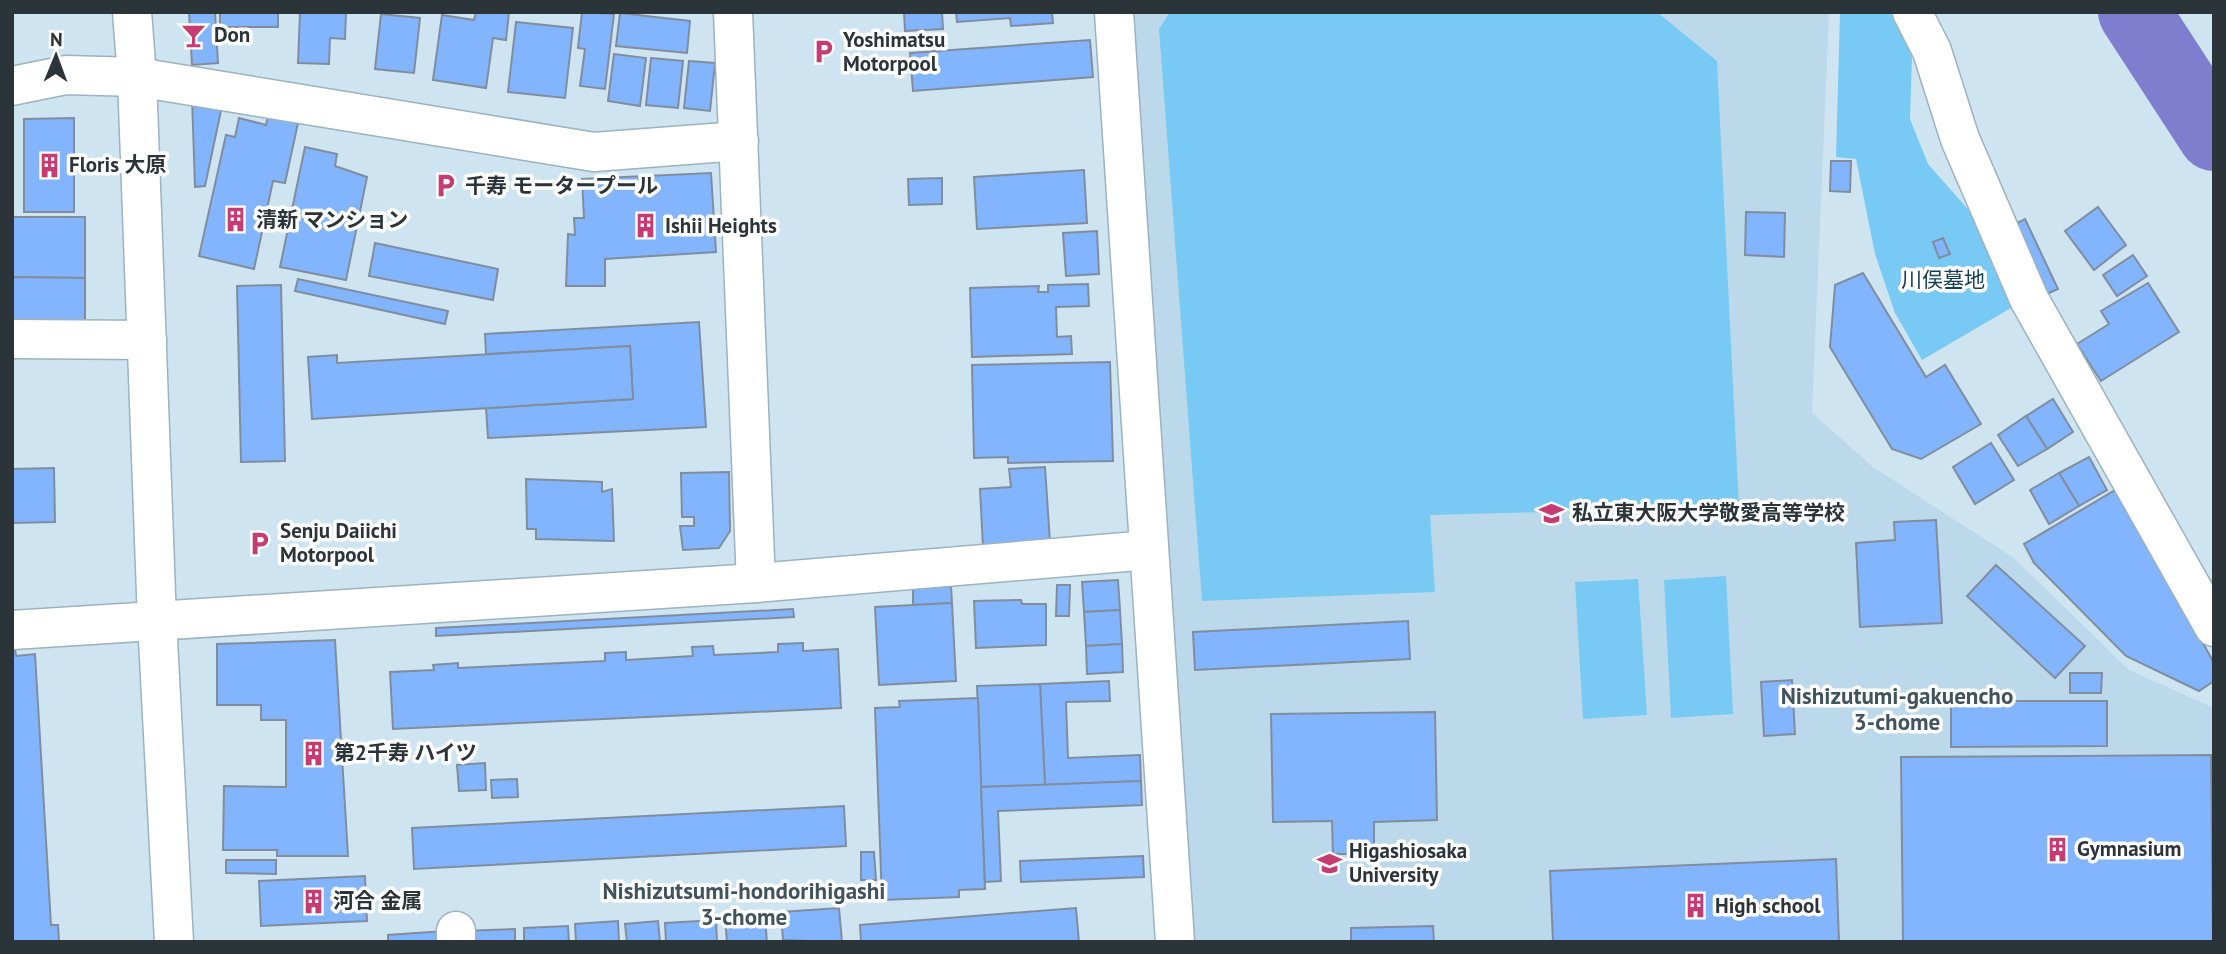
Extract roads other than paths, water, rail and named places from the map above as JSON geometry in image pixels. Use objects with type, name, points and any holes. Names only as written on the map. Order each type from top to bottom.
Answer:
[{"type":"street","points":[[132,12],[137,77],[157,621],[174,942]]},
{"type":"street","points":[[733,12],[756,583]]},
{"type":"street","points":[[1114,12],[1175,942]]},
{"type":"street","points":[[1912,12],[1932,51],[1960,139],[2029,299],[2214,627]]},
{"type":"street","points":[[12,86],[66,75],[137,77],[594,152],[739,141]]},
{"type":"street","points":[[12,339],[147,340]]},
{"type":"street","points":[[12,630],[756,583],[1149,550]]},
{"type":"waterway","points":[[2134,12],[2214,135]]},
{"type":"place","name":"Don","points":[[194,35]]},
{"type":"place","name":"Yoshimatsu Motorpool","points":[[823,52]]},
{"type":"place","name":"Floris 大原","points":[[49,165]]},
{"type":"place","name":"千寿 モータープール","points":[[445,186]]},
{"type":"place","name":"清新 マンション","points":[[236,220]]},
{"type":"place","name":"Ishii Heights","points":[[645,226]]},
{"type":"place","name":"私立東大阪大学敬愛高等学校","points":[[1552,513]]},
{"type":"place","name":"Senju Daiichi Motorpool","points":[[260,543]]},
{"type":"place","name":"第2千寿 ハイツ","points":[[314,753]]},
{"type":"place","name":"Gymnasium","points":[[2057,849]]},
{"type":"place","name":"Higashiosaka University","points":[[1329,863]]},
{"type":"place","name":"河合 金属","points":[[313,901]]},
{"type":"place","name":"High school","points":[[1695,906]]},
{"type":"district","name":"Nishizutumi-gakuencho 3-chome","points":[[1897,709]]},
{"type":"district","name":"Nishizutsumi-hondorihigashi 3-chome","points":[[744,904]]},
{"type":"park label","name":"川俣墓地","points":[[1943,280]]}]
